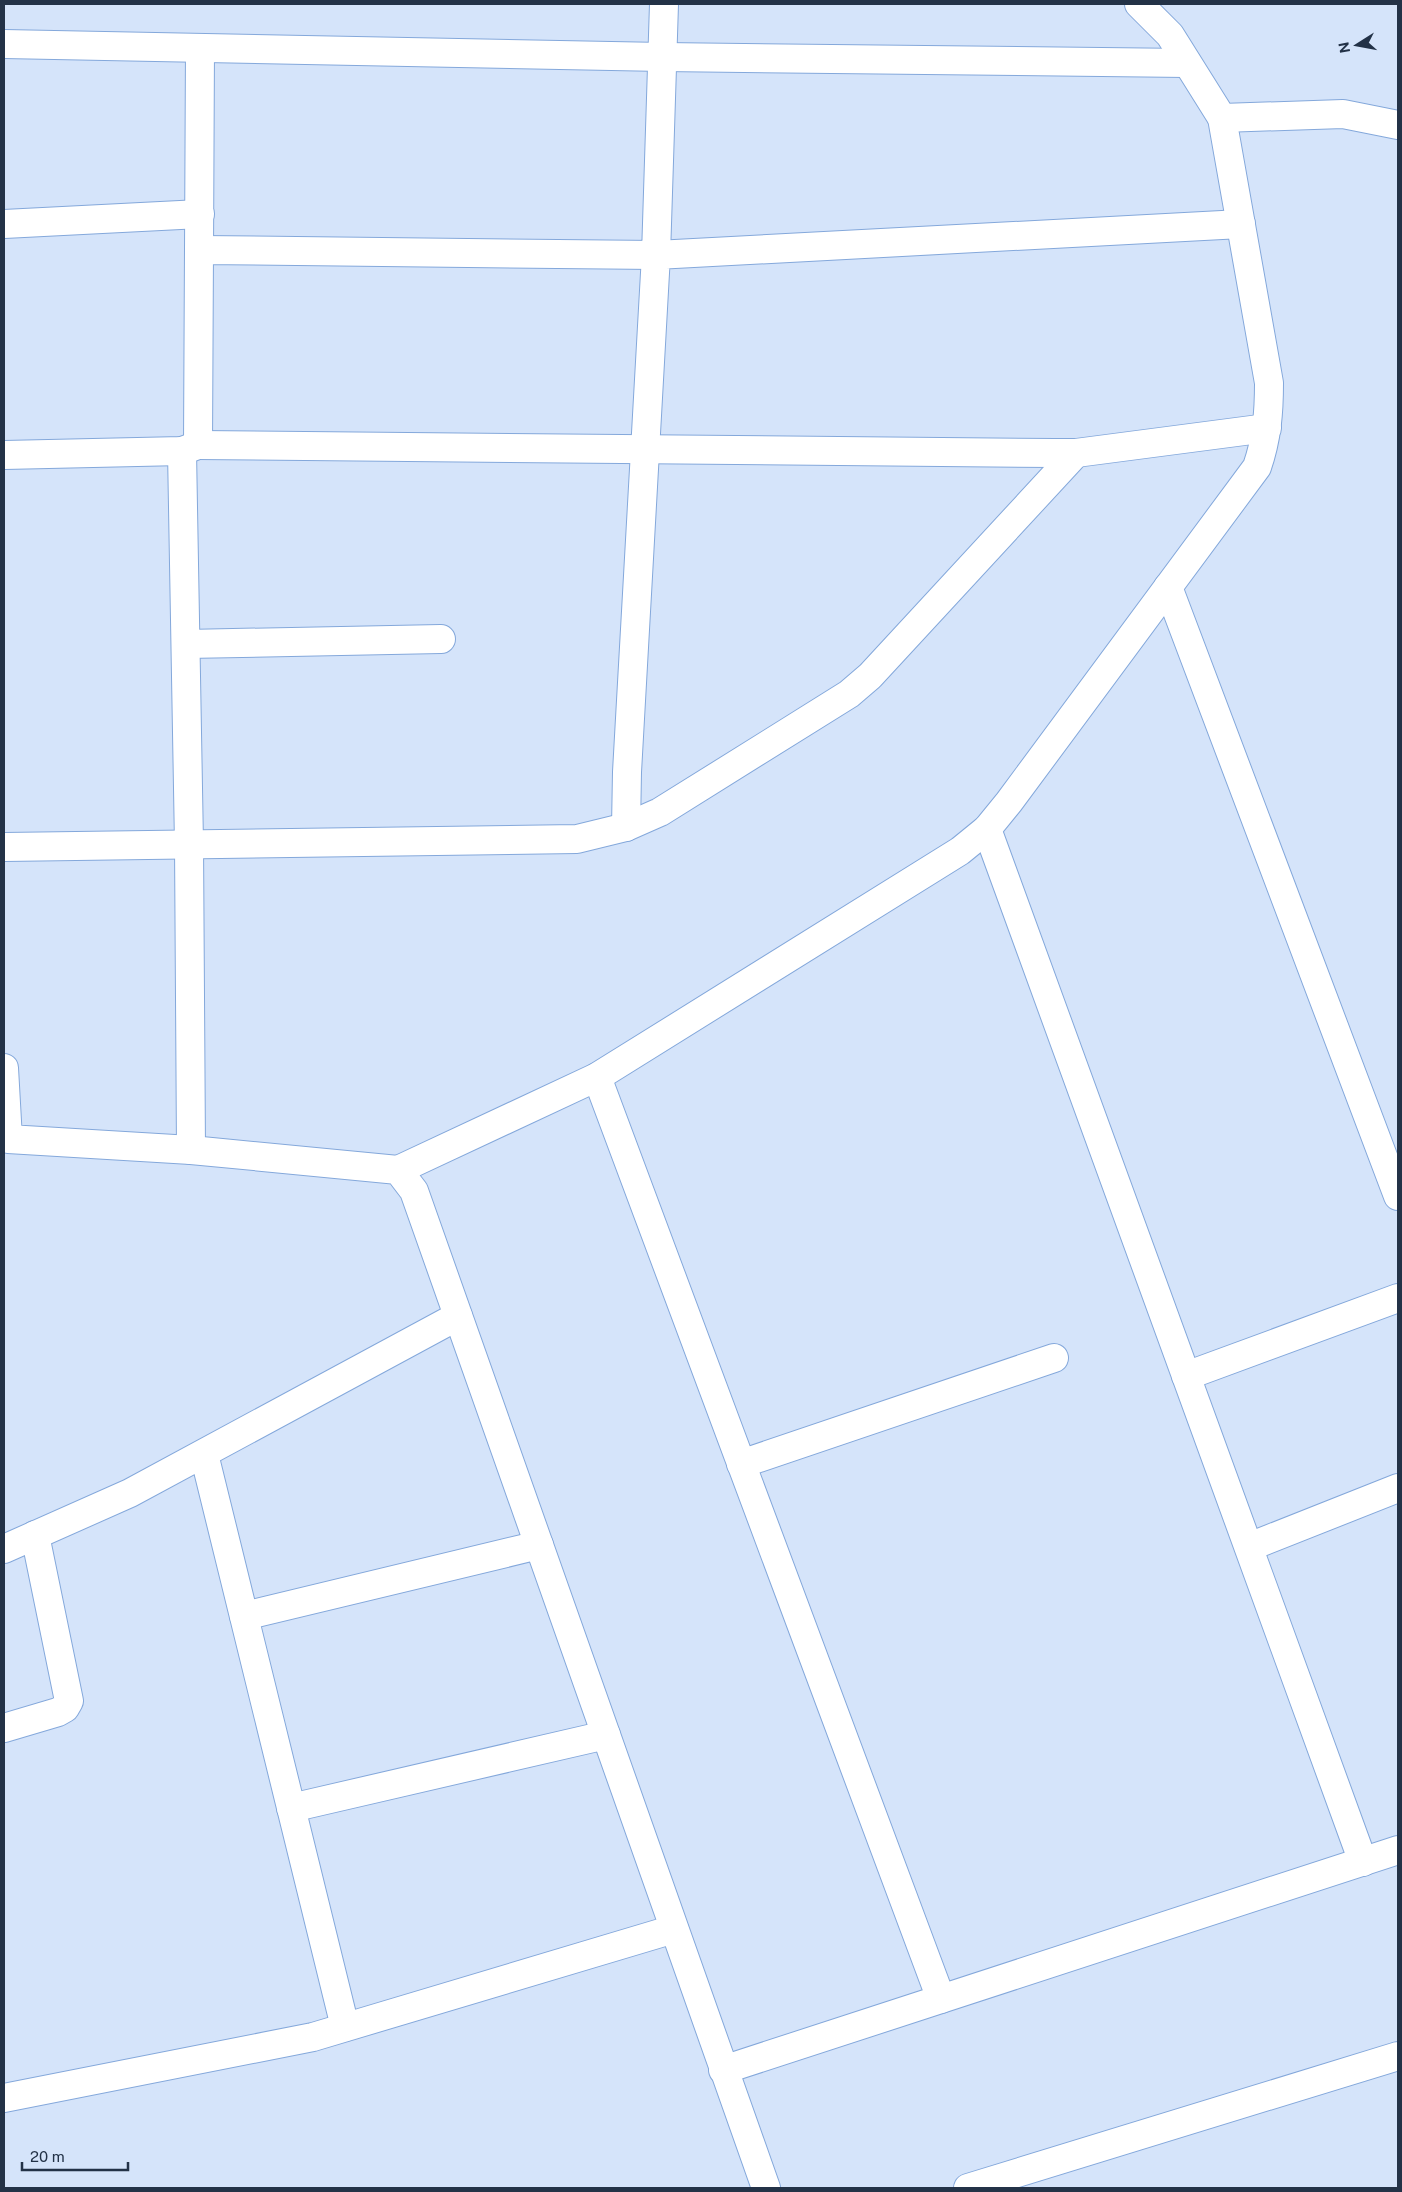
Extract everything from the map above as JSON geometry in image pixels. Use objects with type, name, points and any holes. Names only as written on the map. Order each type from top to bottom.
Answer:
[{"type":"street","points":[[626,827],[627,772],[656,254],[664,4]]},
{"type":"street","points":[[4,1068],[8,1139],[190,1150],[398,1170],[597,1076],[960,851],[987,829],[1009,802],[1257,466],[1265,443],[1268,382],[1222,118],[1170,35],[1145,6]]},
{"type":"street","points":[[4,44],[663,57],[1187,63]]},
{"type":"street","points":[[190,1150],[186,644],[190,448],[200,214],[200,48]]},
{"type":"street","points":[[1222,118],[1343,114],[1398,126]]},
{"type":"street","points":[[4,224],[200,214]]},
{"type":"street","points":[[199,250],[656,254],[1241,224]]},
{"type":"street","points":[[4,455],[190,448],[646,449],[1076,453],[1267,428]]},
{"type":"street","points":[[4,847],[577,838],[626,827],[660,812],[849,694],[870,676],[1076,453]]},
{"type":"street","points":[[1168,587],[1398,1196]]},
{"type":"street","points":[[186,644],[441,639]]},
{"type":"street","points":[[987,829],[1363,1862]]},
{"type":"street","points":[[597,1076],[941,1999]]},
{"type":"street","points":[[398,1170],[414,1191],[765,2188]]},
{"type":"street","points":[[1186,1376],[1398,1298]]},
{"type":"street","points":[[4,1549],[114,1502],[458,1316]]},
{"type":"street","points":[[741,1464],[1054,1358]]},
{"type":"street","points":[[204,1454],[345,2028]]},
{"type":"street","points":[[1249,1547],[1398,1488]]},
{"type":"street","points":[[4,1728],[58,1712],[65,1708],[69,1702],[36,1535]]},
{"type":"street","points":[[244,1616],[539,1545]]},
{"type":"street","points":[[291,1808],[606,1735]]},
{"type":"street","points":[[723,2070],[1398,1850]]},
{"type":"street","points":[[4,2098],[282,2044],[345,2028],[674,1929]]},
{"type":"street","points":[[968,2188],[1398,2056]]}]
